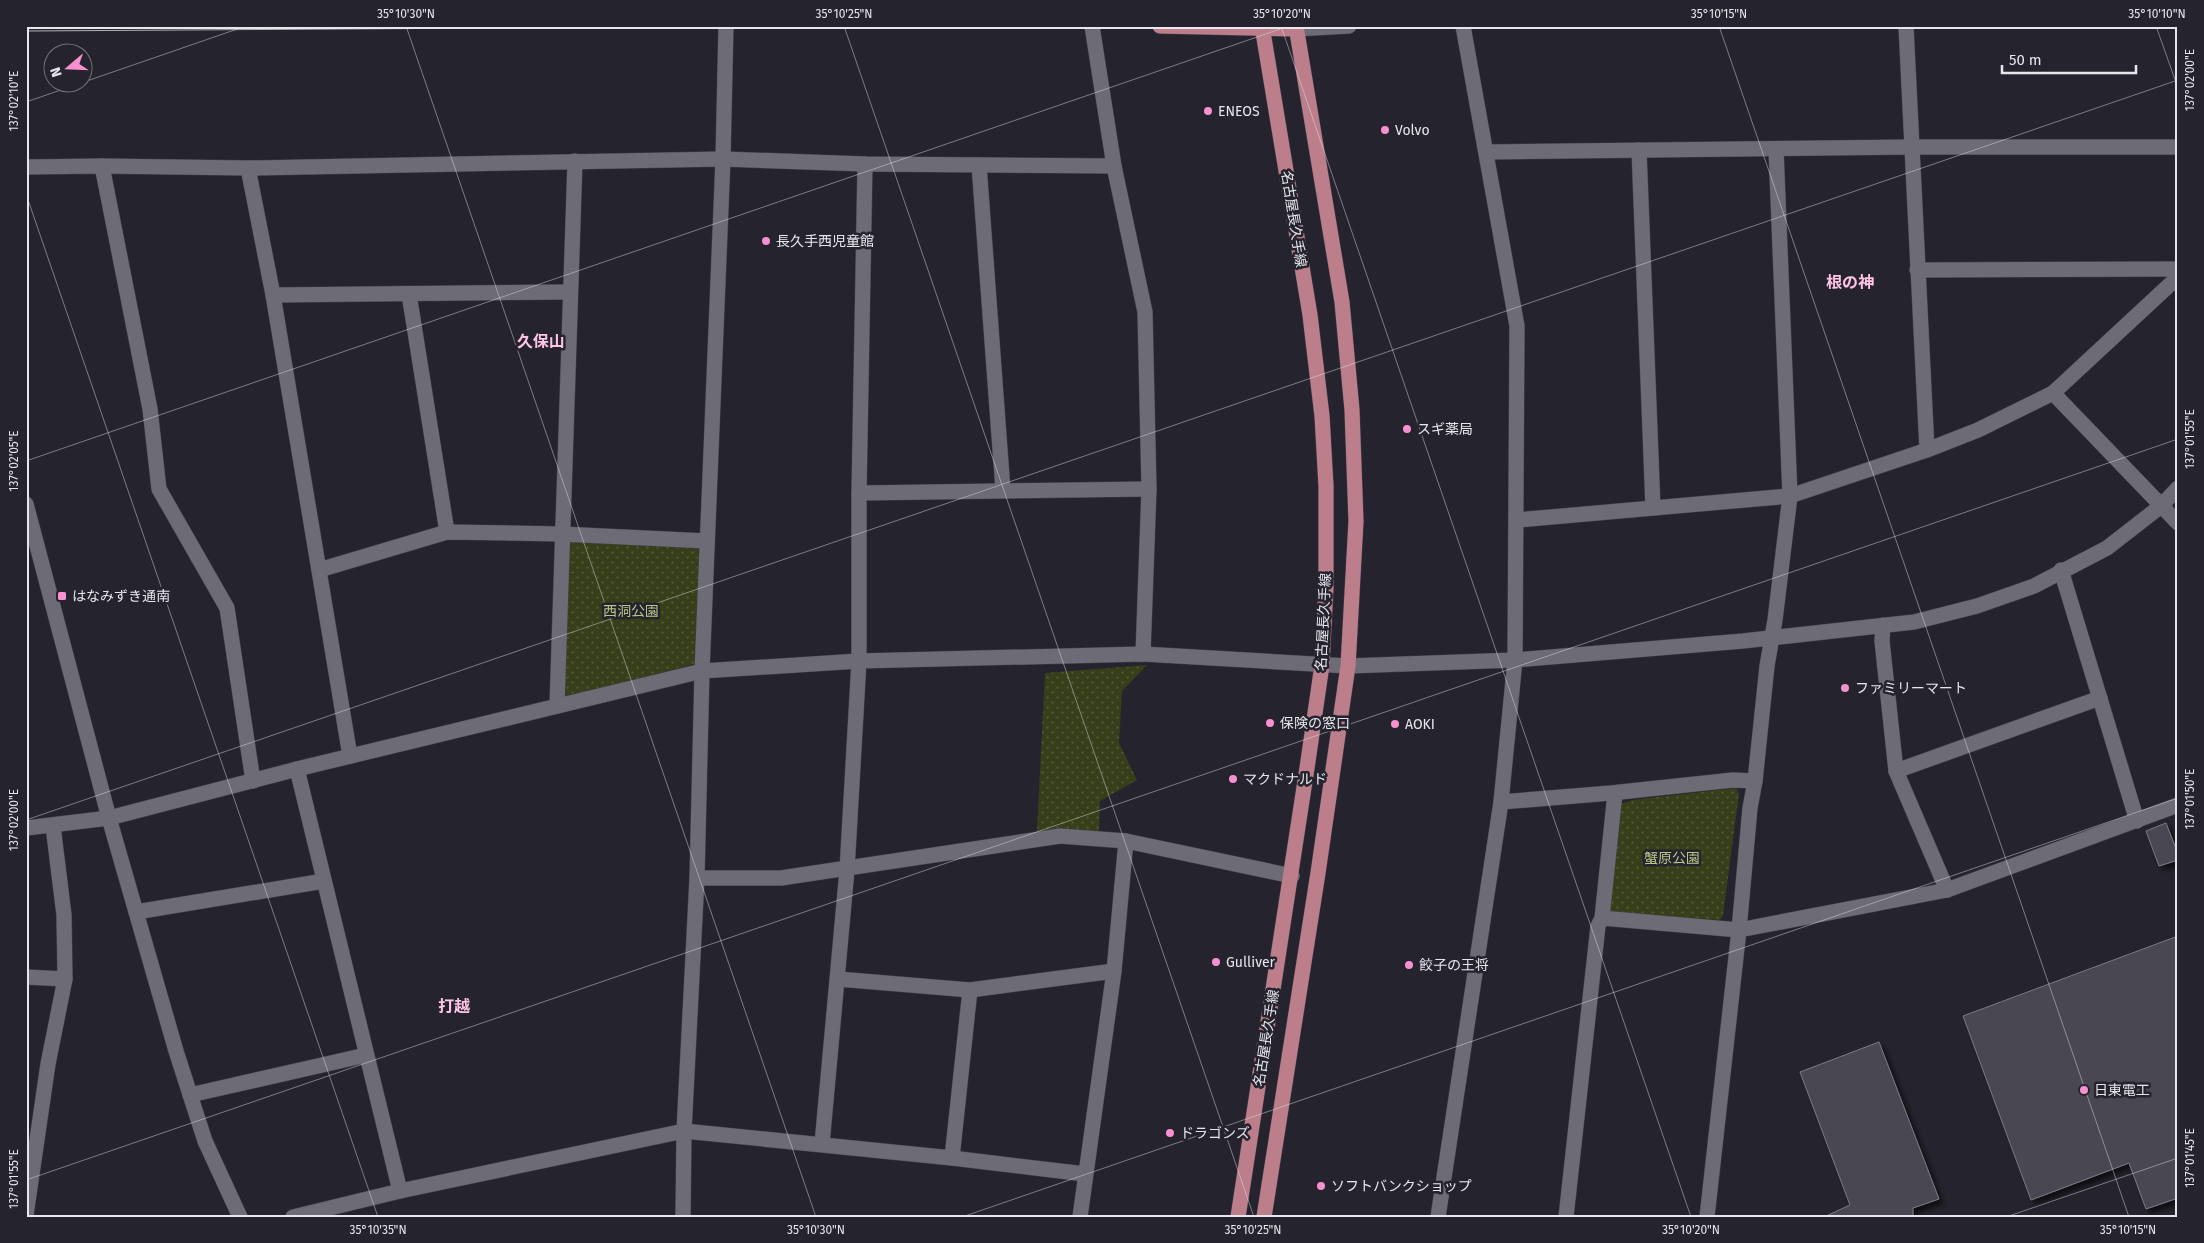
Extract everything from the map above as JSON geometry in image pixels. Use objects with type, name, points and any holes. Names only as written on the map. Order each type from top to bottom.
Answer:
[{"type":"main road","points":[[1160,26],[1296,28]]},
{"type":"main road","name":"名古屋長久手線","points":[[1238,1217],[1292,876],[1322,665],[1326,587],[1326,486],[1322,416],[1310,315],[1263,28]]},
{"type":"main road","name":"名古屋長久手線","points":[[1264,1217],[1318,873],[1348,666],[1356,521],[1352,410],[1342,302],[1296,28]]},
{"type":"street","points":[[683,1217],[684,1131],[698,878],[702,671],[723,158],[726,26]]},
{"type":"street","points":[[1092,26],[1114,166],[1145,312],[1150,489],[1143,654]]},
{"type":"street","points":[[1296,28],[1349,26]]},
{"type":"street","points":[[1438,1217],[1501,802],[1515,660],[1518,520],[1517,326],[1462,26]]},
{"type":"street","points":[[1906,26],[1926,450]]},
{"type":"street","points":[[1486,152],[1913,147],[2178,147]]},
{"type":"street","points":[[1707,1217],[1739,930],[1750,808],[1755,781],[1771,638],[1775,620],[1790,496],[1776,148]]},
{"type":"street","points":[[1639,150],[1653,508]]},
{"type":"street","points":[[26,167],[248,168],[723,158],[865,164],[1114,166]]},
{"type":"street","points":[[557,706],[561,534],[575,161]]},
{"type":"street","points":[[822,1144],[847,870],[859,661],[859,493],[865,164]]},
{"type":"street","points":[[979,165],[1003,490]]},
{"type":"street","points":[[102,166],[150,409],[159,489],[227,608],[253,781]]},
{"type":"street","points":[[248,168],[273,295],[350,756]]},
{"type":"street","points":[[1917,270],[2178,269]]},
{"type":"street","points":[[1518,520],[1790,496],[1926,450],[1978,430],[2052,393],[2178,277]]},
{"type":"street","points":[[273,295],[570,292]]},
{"type":"street","points":[[409,294],[447,532]]},
{"type":"street","points":[[2052,393],[2178,524]]},
{"type":"street","points":[[26,828],[109,818],[297,769],[702,671],[859,661],[1143,654],[1348,666],[1515,660],[1771,638],[1914,622],[1977,606],[2034,586],[2061,570],[2107,548],[2161,506],[2178,488]]},
{"type":"street","points":[[859,493],[1150,489]]},
{"type":"street","points":[[26,504],[109,818],[190,1096],[205,1141],[240,1217]]},
{"type":"street","points":[[319,570],[447,532],[561,534],[707,540]]},
{"type":"street","points":[[2061,570],[2136,821]]},
{"type":"street","points":[[1883,625],[1882,641],[1896,771],[1947,890]]},
{"type":"street","points":[[1896,771],[2100,698]]},
{"type":"street","points":[[297,769],[400,1192]]},
{"type":"street","points":[[1501,802],[1615,793],[1733,780],[1755,781]]},
{"type":"street","points":[[1566,1217],[1598,926],[1602,918],[1615,793]]},
{"type":"street","points":[[1602,918],[1739,930],[1947,890],[2178,805]]},
{"type":"street","points":[[26,1215],[48,1064],[66,979],[64,915],[53,826]]},
{"type":"street","points":[[698,878],[781,878],[847,870],[924,856],[1060,836],[1126,841],[1292,876]]},
{"type":"street","points":[[1080,1217],[1114,971],[1126,841]]},
{"type":"street","points":[[136,912],[324,881]]},
{"type":"street","points":[[838,979],[970,990],[1114,971]]},
{"type":"street","points":[[26,977],[66,979]]},
{"type":"street","points":[[952,1158],[970,990]]},
{"type":"street","points":[[190,1096],[366,1055]]},
{"type":"street","points":[[293,1217],[684,1131],[822,1144],[1085,1174]]},
{"type":"green space","name":"西洞公園","points":[[566,542],[701,543],[695,664],[564,698]]},
{"type":"green space","points":[[1147,665],[1122,691],[1119,743],[1137,780],[1100,801],[1099,833],[1037,832],[1045,673]]},
{"type":"green space","name":"蟹原公園","points":[[1736,788],[1739,794],[1723,915],[1720,920],[1607,912],[1621,804],[1632,800]]},
{"type":"building","points":[[2166,823],[2178,854],[2178,860],[2159,866],[2146,831]]},
{"type":"building","name":"日東電工","points":[[2178,936],[2178,1198],[2146,1209],[2129,1163],[2031,1200],[1963,1016]]},
{"type":"building","points":[[1879,1042],[1939,1199],[1913,1208],[1913,1217],[1824,1217],[1850,1205],[1800,1072]]},
{"type":"tram line","points":[[26,31],[810,26]]},
{"type":"place","name":"ENEOS","points":[[1208,111]]},
{"type":"place","name":"Volvo","points":[[1385,130]]},
{"type":"place","name":"長久手西児童館","points":[[766,241]]},
{"type":"place","name":"スギ薬局","points":[[1407,429]]},
{"type":"place","name":"はなみずき通南","points":[[62,596]]},
{"type":"place","name":"ファミリーマート","points":[[1845,688]]},
{"type":"place","name":"保険の窓口","points":[[1270,723]]},
{"type":"place","name":"AOKI","points":[[1395,724]]},
{"type":"place","name":"マクドナルド","points":[[1233,779]]},
{"type":"place","name":"Gulliver","points":[[1216,962]]},
{"type":"place","name":"餃子の王将","points":[[1409,965]]},
{"type":"place","name":"日東電工","points":[[2084,1090]]},
{"type":"place","name":"ドラゴンズ","points":[[1170,1133]]},
{"type":"place","name":"ソフトバンクショップ","points":[[1321,1186]]},
{"type":"district","name":"根の神","points":[[1850,282]]},
{"type":"district","name":"久保山","points":[[541,341]]},
{"type":"district","name":"打越","points":[[454,1006]]}]
